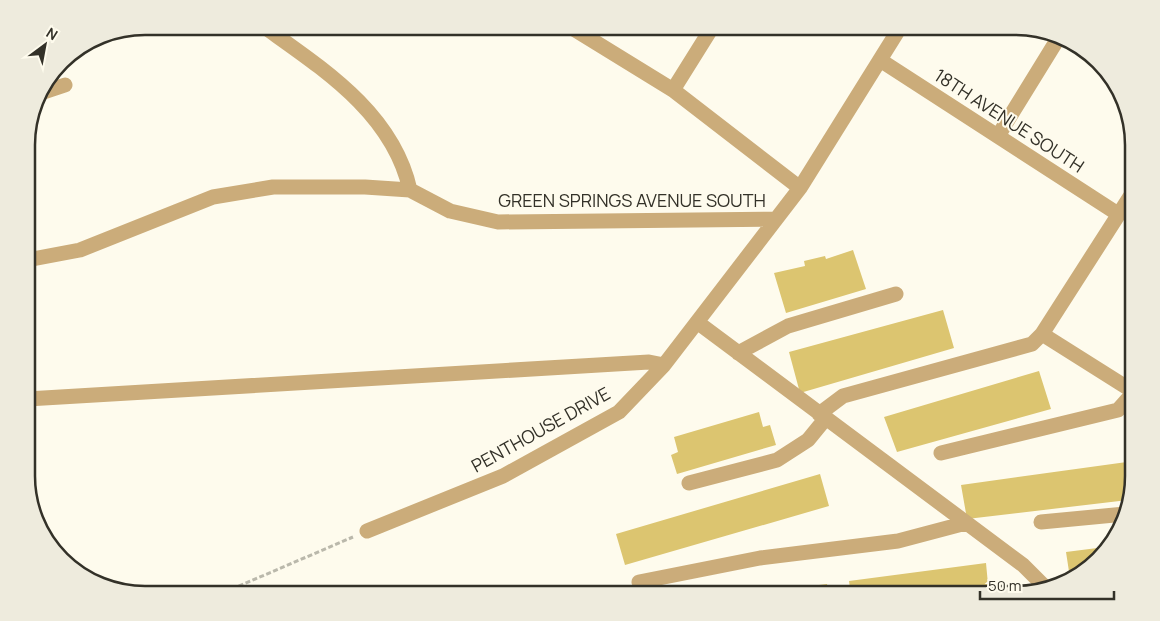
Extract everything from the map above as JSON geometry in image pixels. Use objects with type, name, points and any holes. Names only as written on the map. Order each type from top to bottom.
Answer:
[{"type":"street","points":[[277,35],[348,89],[386,133],[405,168],[410,190]]},
{"type":"street","points":[[584,35],[673,90],[800,188]]},
{"type":"street","points":[[673,90],[707,35]]},
{"type":"street","name":"PENTHOUSE DRIVE","points":[[367,530],[503,476],[619,412],[664,366],[800,188],[895,35]]},
{"type":"street","points":[[998,136],[1055,43]]},
{"type":"street","name":"18TH AVENUE SOUTH","points":[[880,60],[1118,214]]},
{"type":"street","points":[[50,91],[65,86]]},
{"type":"street","name":"GREEN SPRINGS AVENUE SOUTH","points":[[35,258],[80,250],[213,197],[273,187],[365,187],[410,190],[450,211],[498,222],[776,219]]},
{"type":"street","points":[[689,483],[777,460],[808,440],[823,416],[843,396],[1032,344],[1042,334],[1125,204]]},
{"type":"street","points":[[738,353],[788,326],[896,294]]},
{"type":"street","points":[[696,322],[1022,565],[1041,583]]},
{"type":"street","points":[[1042,334],[1125,386]]},
{"type":"street","points":[[35,398],[649,362],[664,366]]},
{"type":"street","points":[[941,453],[1118,410],[1125,402]]},
{"type":"street","points":[[1041,522],[1118,515]]},
{"type":"street","points":[[639,582],[760,558],[898,541],[966,523]]},
{"type":"path","points":[[239,586],[367,530]]},
{"type":"building","points":[[853,250],[866,289],[786,313],[774,273],[805,266],[804,261],[825,256],[826,259]]},
{"type":"building","points":[[943,310],[954,348],[800,393],[789,352]]},
{"type":"building","points":[[1039,371],[1051,409],[897,452],[884,417]]},
{"type":"building","points":[[759,412],[763,427],[770,425],[776,445],[677,474],[671,455],[678,452],[674,437]]},
{"type":"building","points":[[1125,462],[1122,501],[967,519],[961,485]]},
{"type":"building","points":[[820,474],[829,506],[625,565],[616,534]]},
{"type":"building","points":[[1098,548],[1087,559],[1069,572],[1066,552]]},
{"type":"building","points":[[986,563],[988,586],[850,586],[849,581]]},
{"type":"building","points":[[827,584],[827,586],[811,586]]}]
